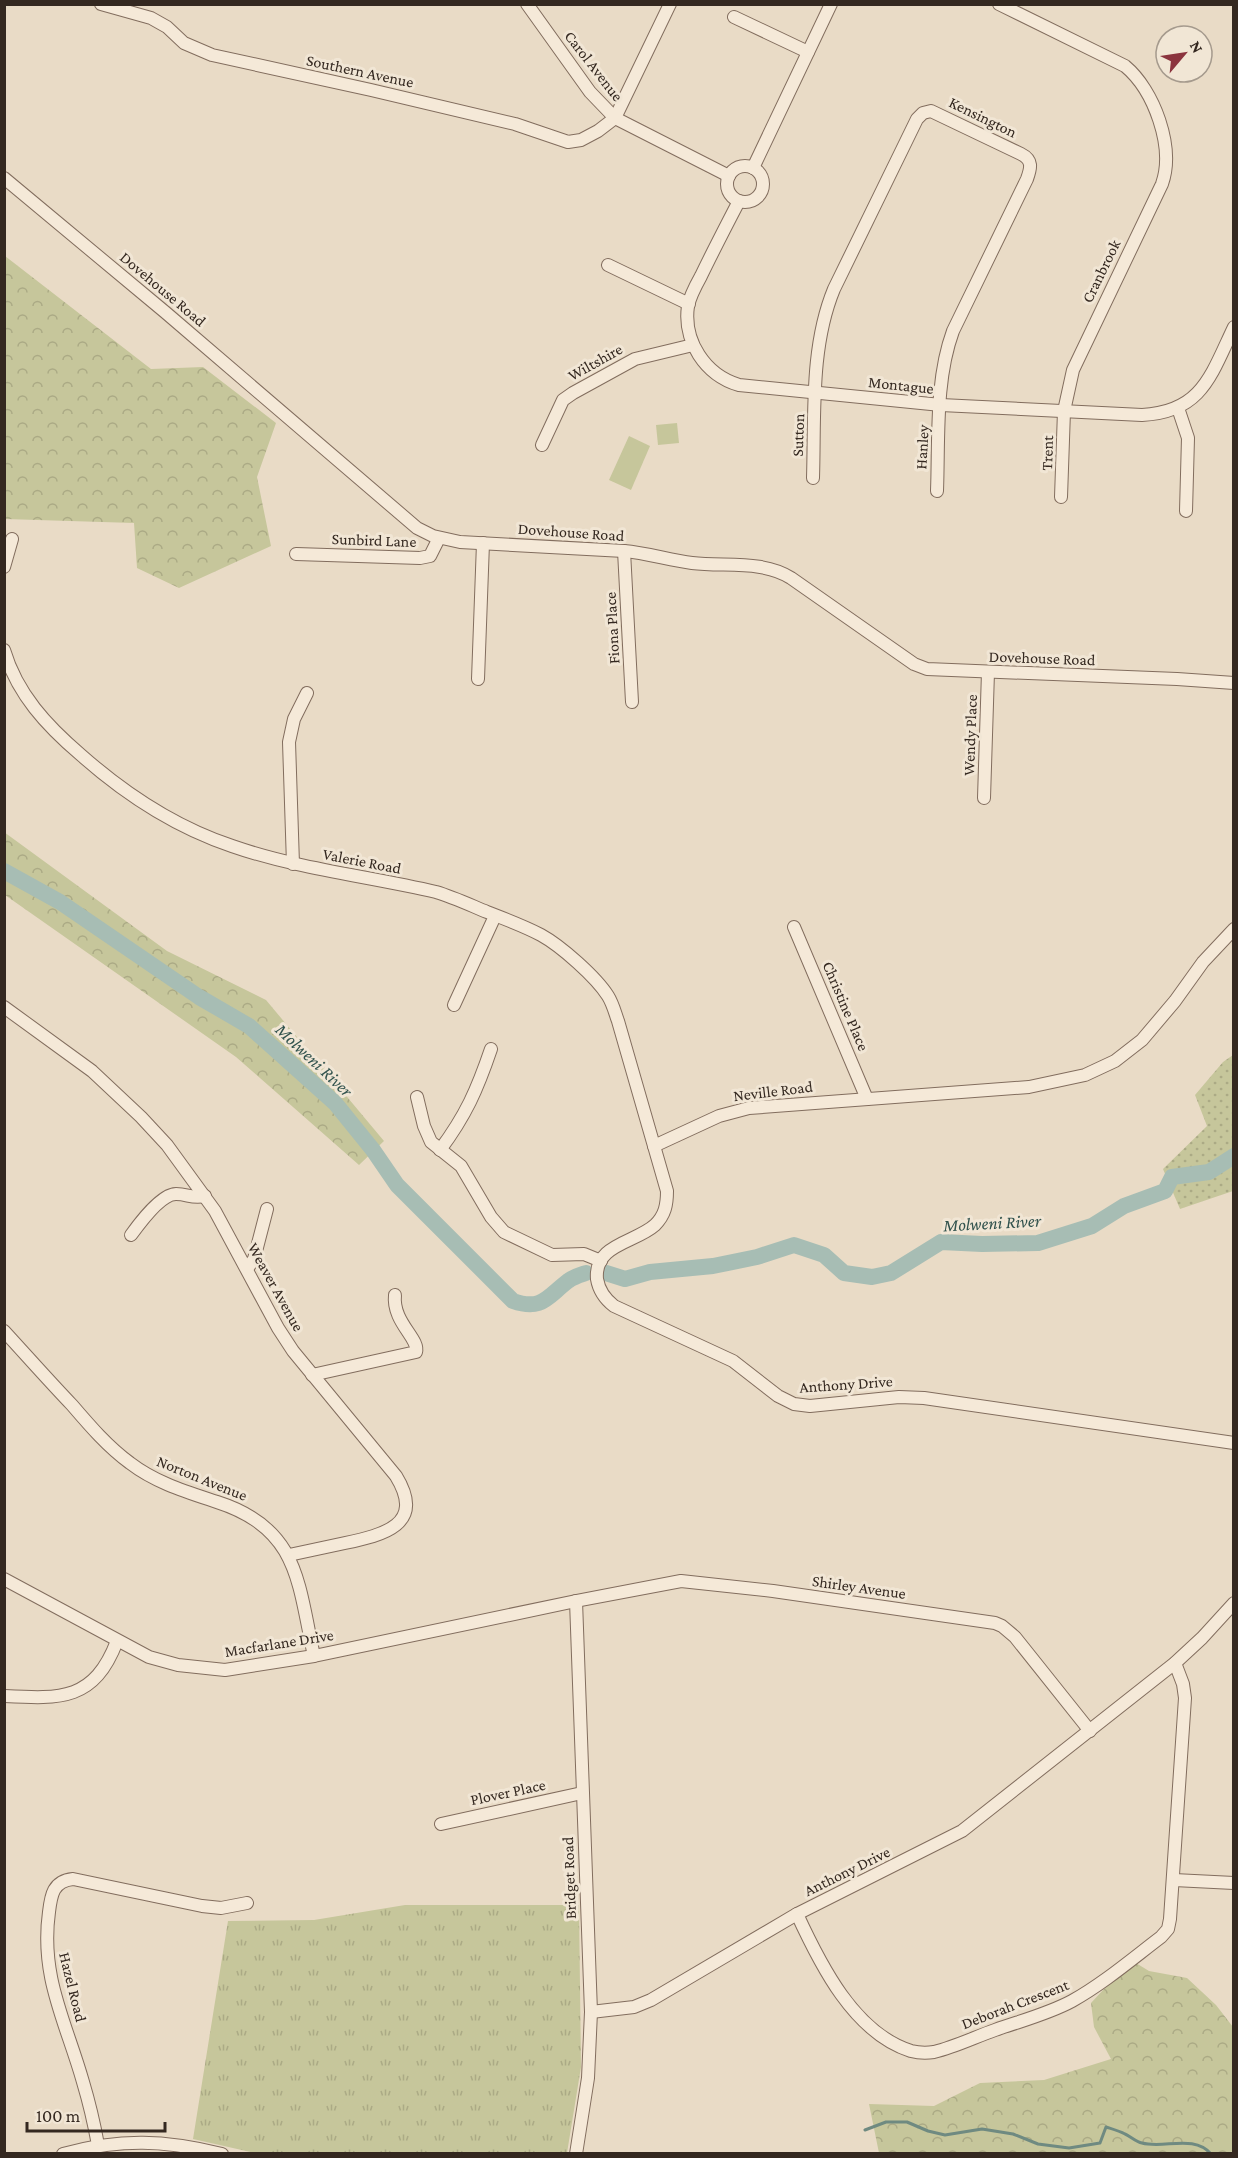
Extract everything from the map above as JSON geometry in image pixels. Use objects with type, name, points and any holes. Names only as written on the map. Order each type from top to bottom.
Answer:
[{"type":"street","name":"Southern Avenue","points":[[101,4],[151,18],[167,27],[184,43],[212,55],[516,124],[558,140],[568,142],[581,140],[615,118]]},
{"type":"street","name":"Carol Avenue","points":[[527,4],[590,92],[615,118],[729,176]]},
{"type":"street","points":[[615,118],[670,4]]},
{"type":"street","points":[[753,168],[831,4]]},
{"type":"street","name":"Cranbrook","points":[[999,4],[1118,62],[1129,70],[1140,82],[1165,136],[1166,166],[1162,184],[1079,355],[1071,376],[1064,411]]},
{"type":"street","points":[[734,17],[808,52]]},
{"type":"street","name":"Kensington","points":[[816,393],[819,342],[825,312],[834,289],[917,119],[923,113],[931,111],[1021,154],[1028,159],[1031,165],[1027,179],[953,331],[946,350],[941,405]]},
{"type":"street","points":[[742,166],[753,168],[761,176],[763,182],[760,194],[751,201],[739,201],[730,194],[727,188],[729,176],[732,171],[742,166]]},
{"type":"street","name":"Dovehouse Road","points":[[4,178],[165,312],[417,528],[439,538],[483,543],[624,551],[697,564],[772,568],[791,578],[922,668],[1233,683]]},
{"type":"street","name":"Montague","points":[[739,201],[688,304],[688,322],[693,345],[700,358],[715,374],[733,383],[756,388],[941,405],[1161,414],[1178,408],[1199,392],[1233,327]]},
{"type":"street","points":[[608,265],[688,304]]},
{"type":"street","name":"Wiltshire","points":[[542,445],[563,400],[573,393],[636,359],[693,345]]},
{"type":"street","name":"Sutton","points":[[813,478],[816,393]]},
{"type":"street","name":"Hanley","points":[[937,491],[941,405]]},
{"type":"street","points":[[1178,408],[1188,438],[1186,511]]},
{"type":"street","name":"Trent","points":[[1061,497],[1064,411]]},
{"type":"street","name":"Sunbird Lane","points":[[296,554],[420,558],[430,556],[439,538]]},
{"type":"street","points":[[4,567],[12,539]]},
{"type":"street","points":[[478,679],[483,543]]},
{"type":"street","name":"Fiona Place","points":[[624,551],[632,702]]},
{"type":"street","name":"Valerie Road","points":[[4,650],[17,682],[33,708],[57,734],[111,780],[152,809],[192,830],[229,845],[293,864],[438,893],[535,932],[556,945],[609,997],[654,1146]]},
{"type":"street","name":"Wendy Place","points":[[984,798],[988,672]]},
{"type":"street","points":[[293,864],[289,742],[294,719],[307,693]]},
{"type":"street","points":[[454,1005],[495,916]]},
{"type":"street","name":"Christine Place","points":[[794,927],[867,1099]]},
{"type":"street","points":[[867,1099],[1029,1087],[1060,1082],[1098,1070],[1115,1061],[1142,1040],[1175,1001],[1203,962],[1233,929]]},
{"type":"street","name":"Weaver Avenue","points":[[4,1007],[92,1071],[167,1145],[205,1196],[278,1328],[312,1375],[396,1476],[403,1488],[406,1508],[397,1525],[381,1534],[289,1555]]},
{"type":"street","points":[[440,1150],[457,1128],[478,1087],[491,1049]]},
{"type":"street","points":[[417,1097],[429,1137],[440,1150],[461,1166],[491,1217],[504,1232],[552,1255],[584,1254],[601,1261],[612,1248],[652,1227],[664,1212],[667,1191],[654,1146]]},
{"type":"street","name":"Neville Road","points":[[654,1146],[718,1116],[734,1111],[867,1099]]},
{"type":"street","points":[[131,1235],[143,1218],[170,1196],[176,1194],[195,1198],[205,1196]]},
{"type":"street","points":[[247,1269],[254,1259],[267,1209]]},
{"type":"street","name":"Anthony Drive","points":[[601,1261],[597,1275],[598,1287],[608,1301],[622,1310],[733,1361],[778,1396],[794,1404],[810,1406],[899,1396],[1233,1443]]},
{"type":"street","points":[[312,1375],[416,1352],[417,1346],[397,1315],[395,1295]]},
{"type":"street","name":"Norton Avenue","points":[[4,1331],[98,1434],[131,1464],[151,1477],[248,1514],[274,1534],[289,1555],[296,1572],[314,1656]]},
{"type":"street","name":"Macfarlane Drive","points":[[4,1579],[149,1657],[200,1669],[225,1670],[314,1656],[576,1601]]},
{"type":"street","name":"Shirley Avenue","points":[[576,1601],[681,1581],[698,1581],[995,1623],[1015,1637],[1090,1731]]},
{"type":"street","name":"Bridget Road","points":[[576,1601],[591,2012],[588,2078],[576,2154]]},
{"type":"street","name":"Anthony Drive","points":[[591,2012],[634,2007],[651,2001],[797,1914],[963,1831],[1174,1663],[1202,1638],[1233,1603]]},
{"type":"street","points":[[4,1696],[55,1698],[69,1695],[95,1679],[111,1657],[117,1641]]},
{"type":"street","name":"Deborah Crescent","points":[[797,1914],[826,1974],[860,2015],[883,2036],[912,2051],[927,2052],[1052,2010],[1105,1980],[1165,1933],[1170,1919],[1185,1698],[1184,1684],[1174,1663]]},
{"type":"street","name":"Plover Place","points":[[441,1824],[582,1793]]},
{"type":"street","name":"Hazel Road","points":[[98,2145],[83,2080],[55,1994],[47,1960],[46,1935],[55,1887],[63,1881],[73,1879],[202,1906],[221,1908],[247,1903]]},
{"type":"street","points":[[1174,1880],[1233,1883]]},
{"type":"street","points":[[63,2154],[98,2145],[153,2142],[182,2145],[222,2154]]},
{"type":"green space","points":[[5,256],[151,369],[203,367],[276,423],[257,477],[271,546],[179,588],[137,568],[134,523],[5,519]]},
{"type":"green space","points":[[677,423],[679,443],[658,445],[656,425]]},
{"type":"green space","points":[[629,436],[650,446],[631,490],[609,480]]},
{"type":"green space","points":[[4,832],[167,951],[266,1000],[384,1141],[359,1165],[236,1057],[5,895]]},
{"type":"green space","points":[[1233,1055],[1233,1191],[1180,1209],[1163,1169],[1207,1126],[1195,1095],[1223,1062]]},
{"type":"green space","points":[[405,1905],[579,1905],[581,2067],[567,2153],[259,2154],[193,2139],[228,1921],[314,1920]]},
{"type":"green space","points":[[1131,1960],[1149,1971],[1187,1978],[1216,2005],[1233,2027],[1233,2153],[879,2153],[869,2104],[934,2106],[980,2083],[1044,2080],[1111,2059],[1094,2027],[1091,2003]]},
{"type":"waterway","name":"Molweni River","points":[[4,871],[60,902],[199,997],[249,1026],[335,1103],[373,1150],[397,1185],[513,1301],[523,1304],[544,1301],[570,1280],[586,1273]]},
{"type":"waterway","name":"Molweni River","points":[[606,1273],[625,1279],[650,1272],[713,1266],[757,1257],[794,1245],[824,1255],[844,1273],[872,1277],[891,1273],[941,1242],[1038,1243],[1092,1226],[1124,1206],[1165,1191],[1172,1177],[1209,1172],[1234,1156]]},
{"type":"waterway","points":[[865,2130],[886,2122],[907,2122],[945,2135],[982,2129],[1013,2134],[1038,2144],[1069,2148],[1100,2143],[1106,2127],[1142,2143],[1187,2143],[1204,2148],[1211,2154]]}]
